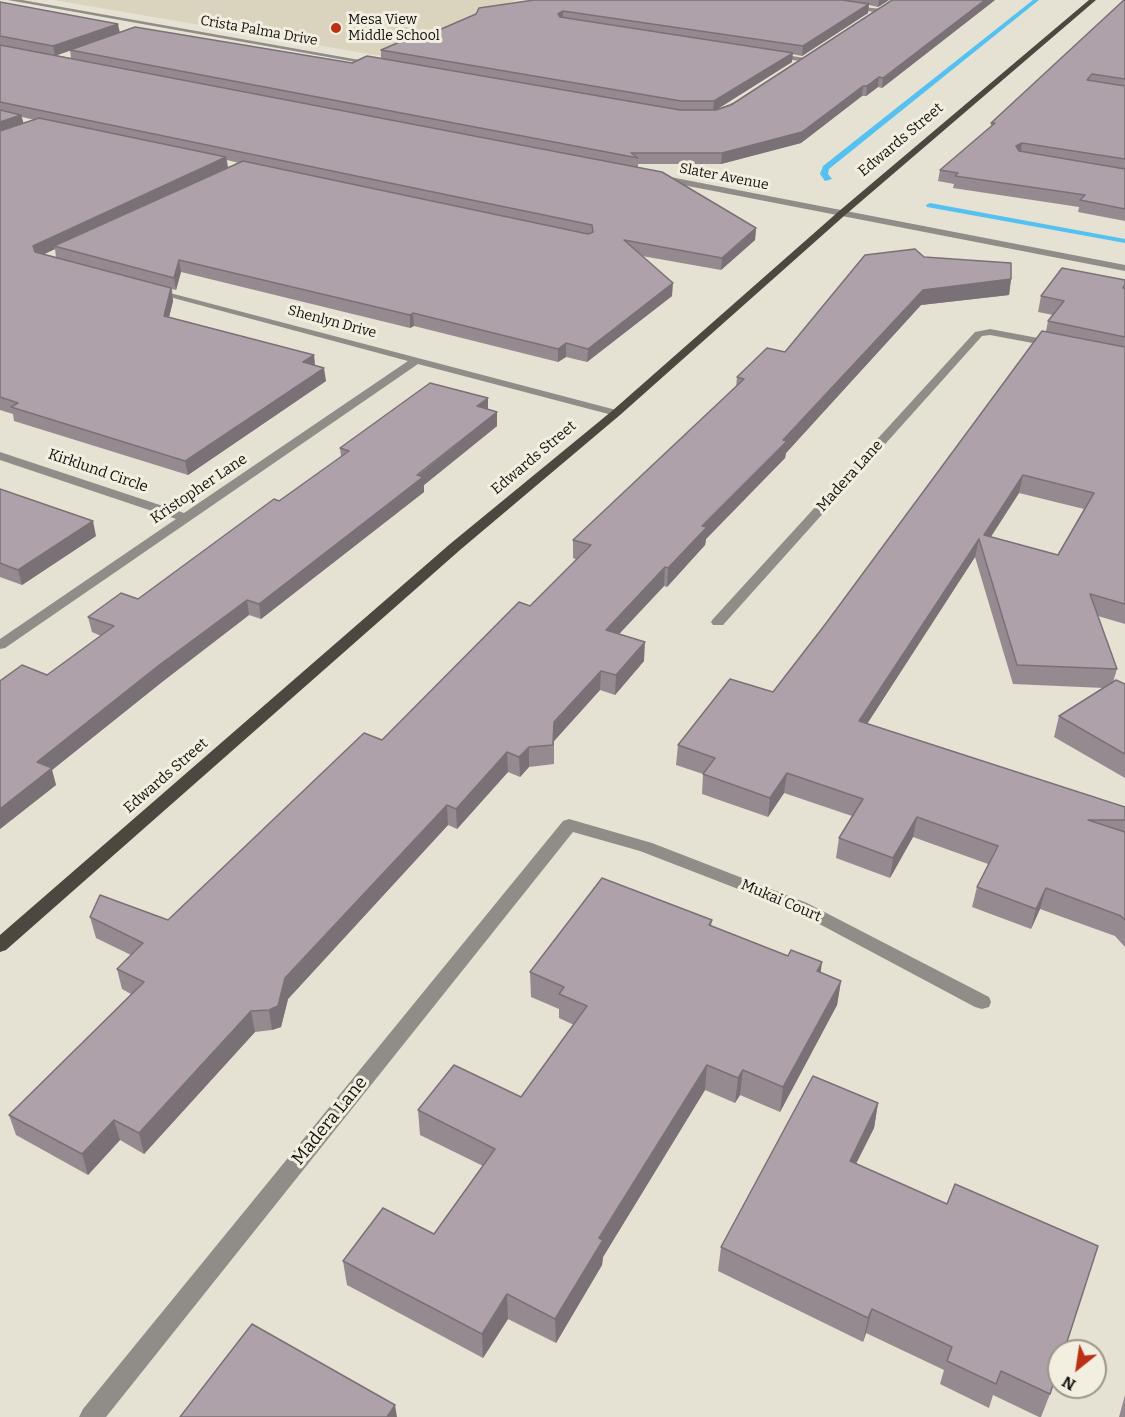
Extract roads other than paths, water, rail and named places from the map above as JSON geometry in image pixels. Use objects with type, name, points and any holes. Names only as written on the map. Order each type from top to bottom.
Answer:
[{"type":"main road","name":"Edwards Street","points":[[0,945],[455,547],[616,413],[841,214],[1093,0]]},
{"type":"street","name":"Crista Palma Drive","points":[[11,0],[389,66]]},
{"type":"street","points":[[836,5],[881,11]]},
{"type":"street","points":[[871,17],[889,5]]},
{"type":"street","points":[[134,33],[156,25]]},
{"type":"street","points":[[759,53],[805,60]]},
{"type":"street","points":[[795,66],[814,54]]},
{"type":"street","name":"Slater Avenue","points":[[646,176],[1125,268]]},
{"type":"street","name":"Shenlyn Drive","points":[[144,288],[616,413]]},
{"type":"street","name":"Madera Lane","points":[[718,622],[971,343],[984,332],[1068,347]]},
{"type":"street","name":"Kristopher Lane","points":[[0,645],[416,360]]},
{"type":"street","name":"Kirklund Circle","points":[[0,456],[185,518]]},
{"type":"street","name":"Madera Lane","points":[[91,1417],[569,825]]},
{"type":"street","name":"Mukai Court","points":[[569,825],[646,847],[801,907],[982,1002]]},
{"type":"waterway","points":[[828,179],[824,174],[826,168],[1036,0]]},
{"type":"waterway","points":[[930,205],[1125,241]]},
{"type":"place","name":"Mesa View Middle School","points":[[336,28]]}]
